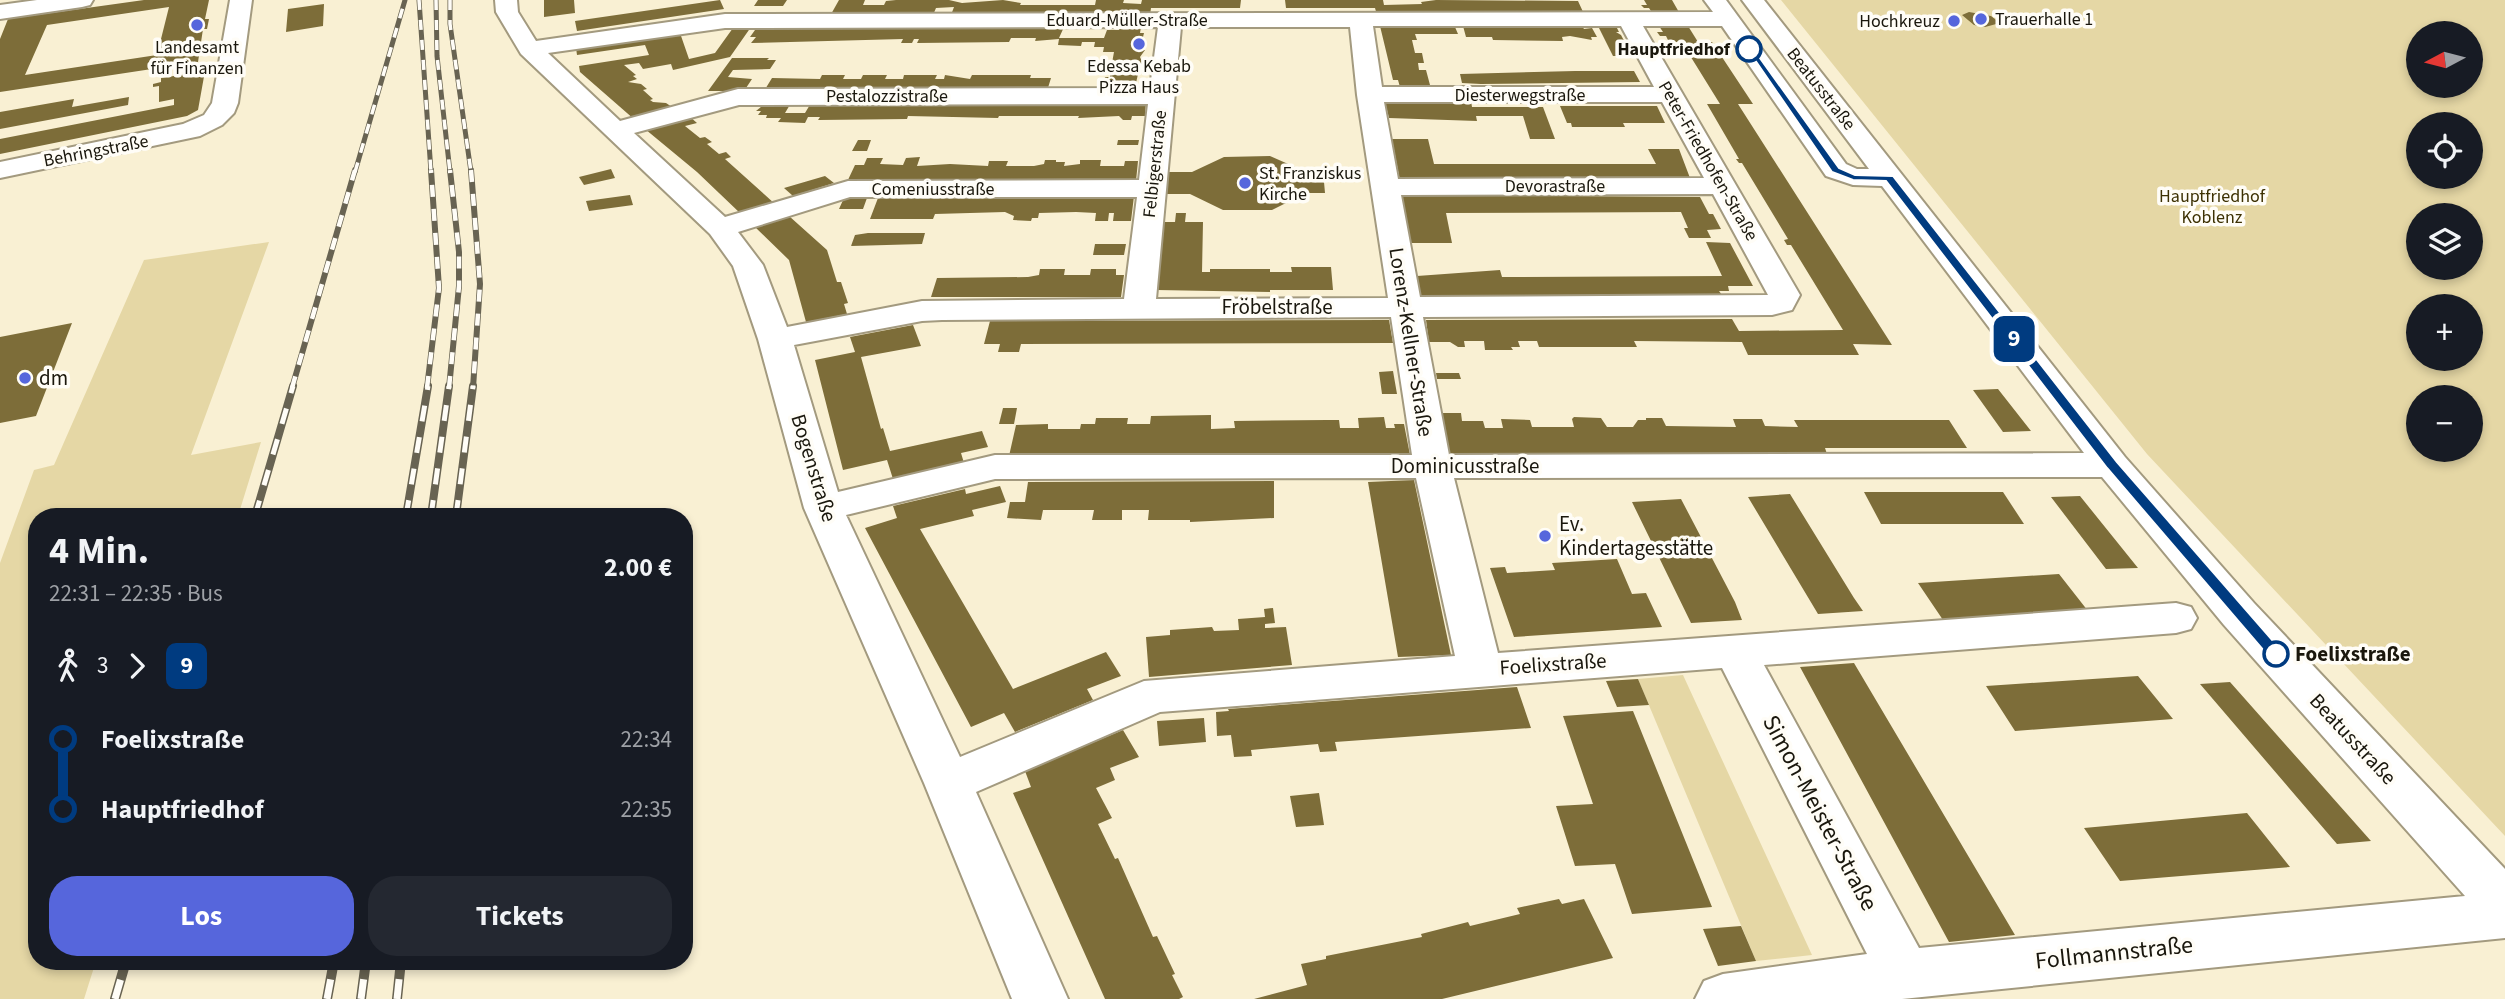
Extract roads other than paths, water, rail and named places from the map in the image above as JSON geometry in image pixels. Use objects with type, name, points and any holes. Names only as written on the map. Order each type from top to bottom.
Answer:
[{"type":"street","points":[[0,12],[82,0]]},
{"type":"street","name":"Behringstraße","points":[[0,170],[191,130],[213,120],[221,113],[225,103],[241,0]]},
{"type":"street","name":"Bogenstraße","points":[[506,0],[507,12],[529,49],[720,228],[748,265],[775,339],[823,508],[948,783],[1040,999]]},
{"type":"street","points":[[808,22],[822,0]]},
{"type":"street","name":"Beatusstraße","points":[[1753,0],[2112,465],[2239,614],[2505,904]]},
{"type":"street","name":"Eduard-Müller-Straße","points":[[529,49],[699,23],[1170,20],[1263,10],[1361,19],[1628,19],[1721,10]]},
{"type":"street","name":"Beatusstraße","points":[[1721,10],[1836,170],[1853,177],[1889,178]]},
{"type":"street","name":"Lorenz-Kellner-Straße","points":[[1361,19],[1370,95],[1432,466],[1480,669]]},
{"type":"street","name":"Peter-Friedhofen-Straße","points":[[1628,19],[1784,295],[1781,303]]},
{"type":"street","name":"Felbigerstraße","points":[[1139,308],[1170,20]]},
{"type":"street","name":"Diesterwegstraße","points":[[1370,95],[1671,94]]},
{"type":"street","name":"Pestalozzistraße","points":[[615,130],[738,97],[1163,96]]},
{"type":"street","name":"Devorastraße","points":[[1386,187],[1723,186]]},
{"type":"street","name":"Comeniusstraße","points":[[720,228],[848,189],[1153,188]]},
{"type":"street","name":"Fröbelstraße","points":[[775,339],[922,312],[1781,303]]},
{"type":"street","name":"Dominicusstraße","points":[[823,508],[995,467],[2112,465]]},
{"type":"street","name":"Foelixstraße","points":[[948,783],[1144,698],[1480,669],[2176,618]]},
{"type":"street","name":"Simon-Meister-Straße","points":[[1735,651],[1905,974]]},
{"type":"street","name":"Follmannstraße","points":[[1723,999],[1905,974],[2505,915]]},
{"type":"railway","points":[[355,172],[405,0]]},
{"type":"railway","points":[[419,0],[431,172]]},
{"type":"railway","points":[[436,0],[437,56],[450,172]]},
{"type":"railway","points":[[450,0],[450,24],[471,172]]},
{"type":"railway","points":[[292,388],[355,170]]},
{"type":"railway","points":[[427,388],[439,288],[431,170]]},
{"type":"railway","points":[[449,388],[459,286],[459,252],[450,170]]},
{"type":"railway","points":[[471,170],[480,284],[473,388]]},
{"type":"railway","points":[[257,508],[293,386]]},
{"type":"railway","points":[[407,508],[428,386]]},
{"type":"railway","points":[[432,508],[449,386]]},
{"type":"railway","points":[[457,508],[473,386]]},
{"type":"railway","points":[[115,999],[123,970]]},
{"type":"railway","points":[[327,999],[332,970]]},
{"type":"railway","points":[[361,999],[365,970]]},
{"type":"railway","points":[[397,999],[400,970]]},
{"type":"place","name":"Trauerhalle 1","points":[[1981,19]]},
{"type":"place","name":"Hochkreuz","points":[[1954,21]]},
{"type":"place","name":"Landesamt für Finanzen","points":[[197,25]]},
{"type":"place","name":"Edessa Kebab Pizza Haus","points":[[1139,44]]},
{"type":"place","name":"Hauptfriedhof","points":[[1749,49]]},
{"type":"place","name":"St. Franziskus Kirche","points":[[1245,183]]},
{"type":"place","name":"dm","points":[[25,378]]},
{"type":"place","name":"Ev. Kindertagesstätte","points":[[1545,536]]},
{"type":"place","name":"Foelixstraße","points":[[2276,654]]},
{"type":"park label","name":"Hauptfriedhof Koblenz","points":[[2212,206]]}]
